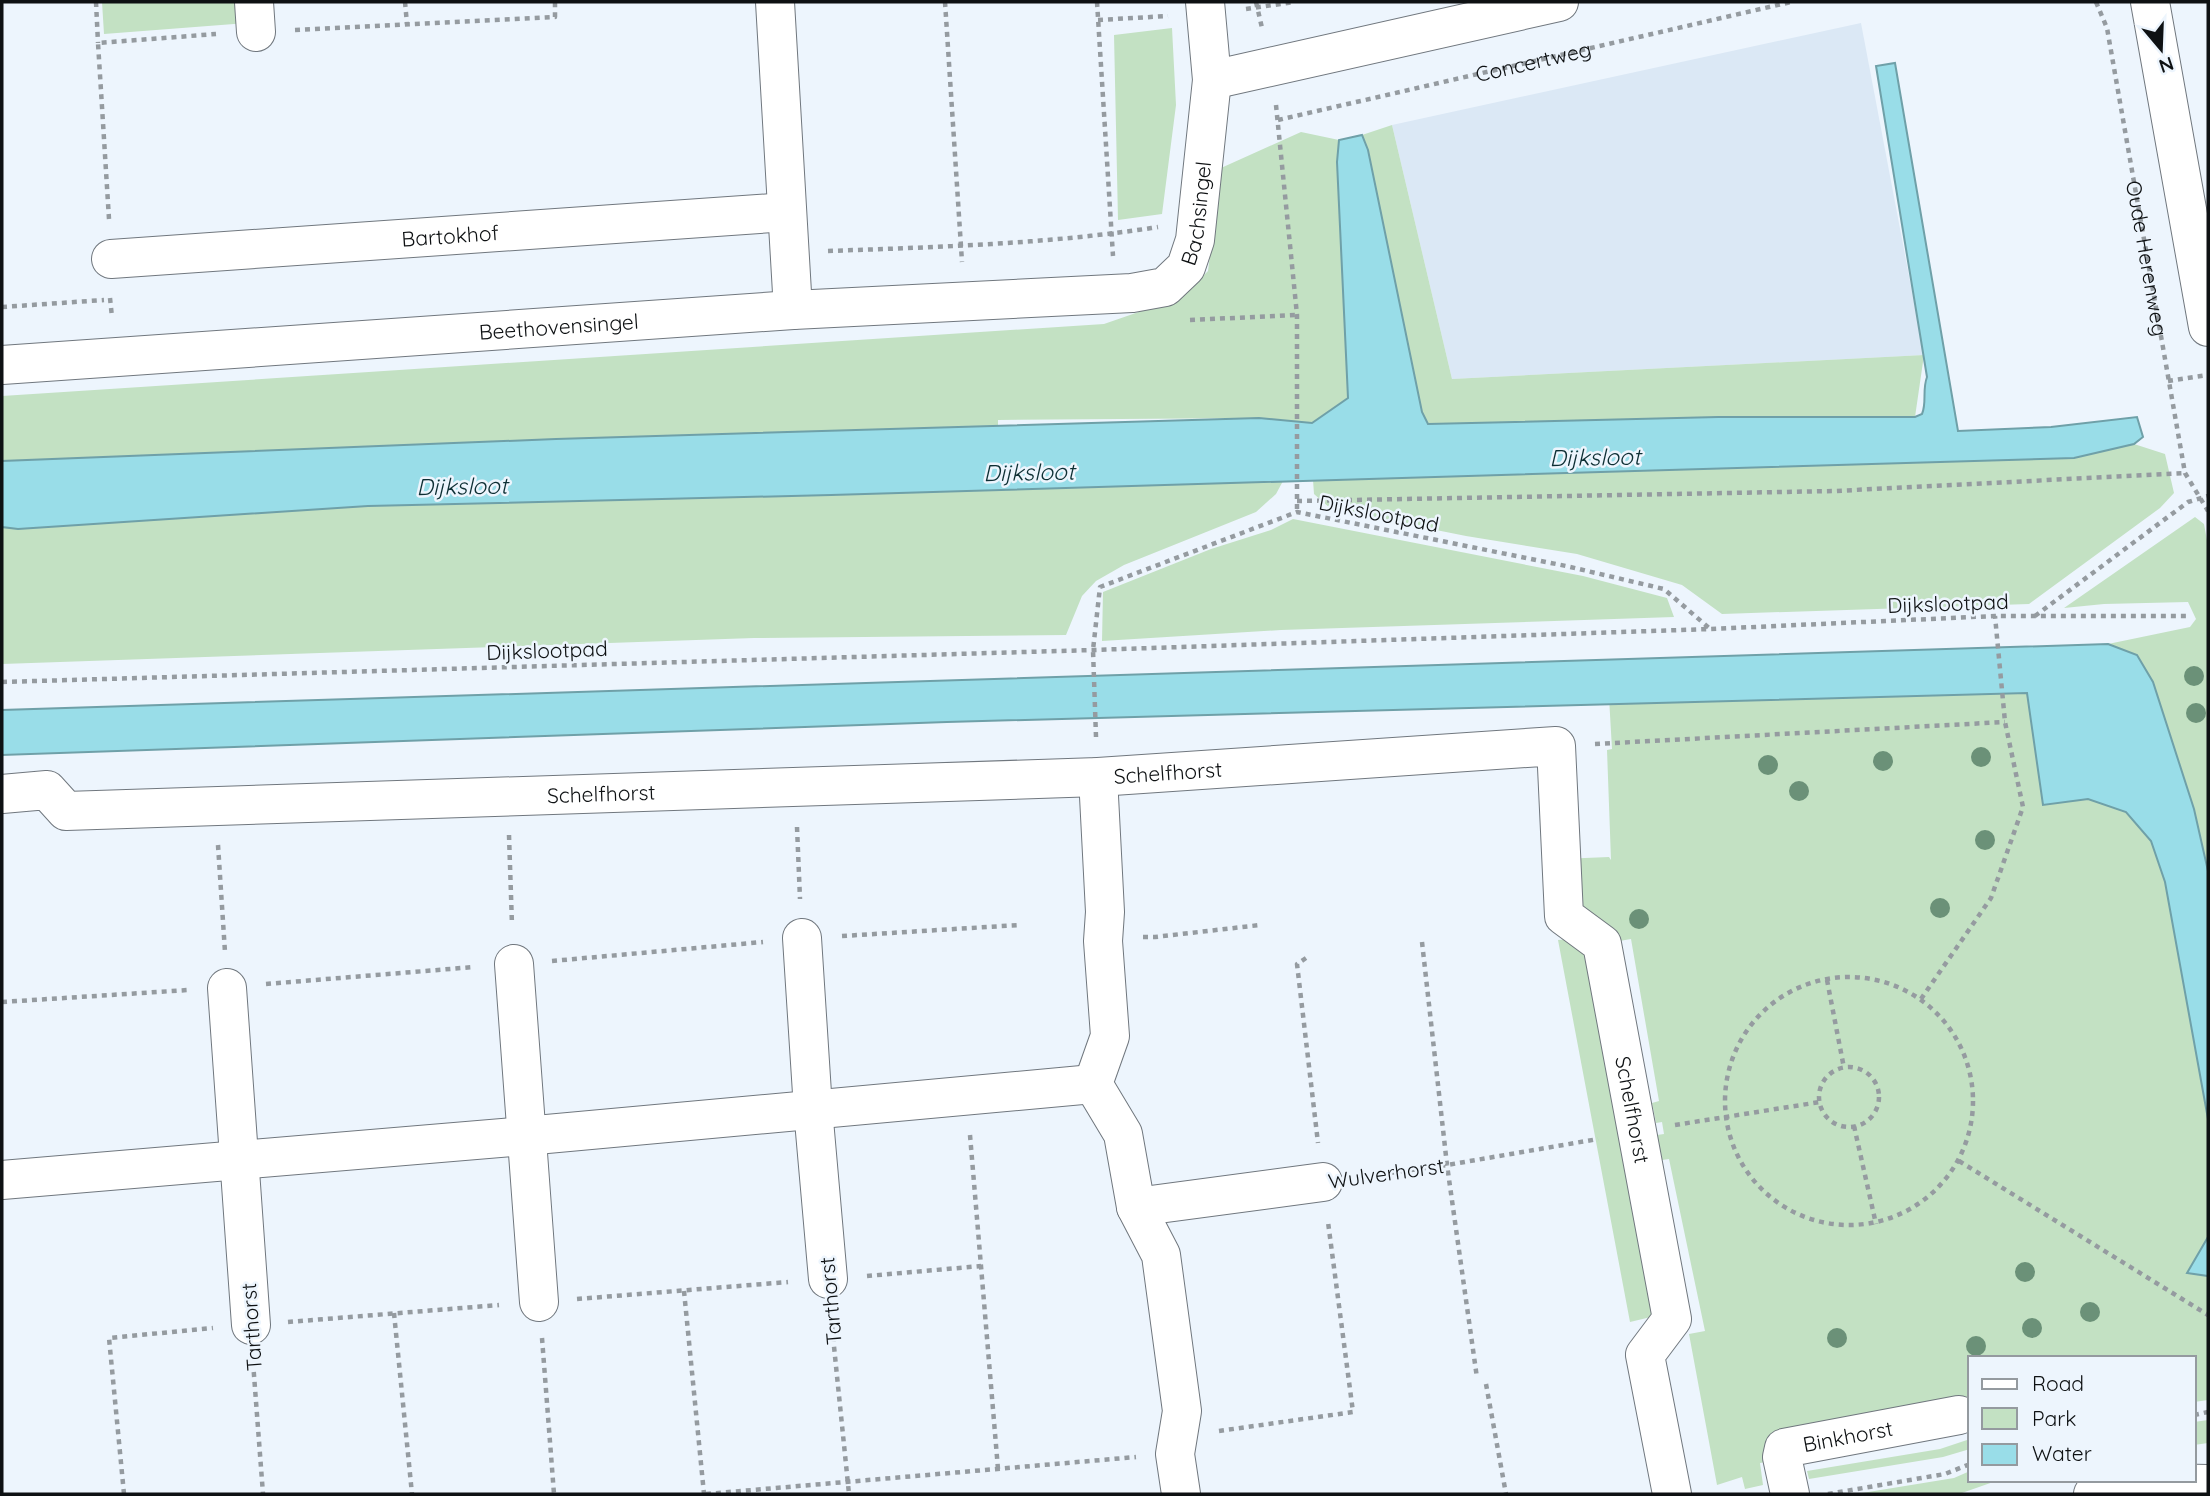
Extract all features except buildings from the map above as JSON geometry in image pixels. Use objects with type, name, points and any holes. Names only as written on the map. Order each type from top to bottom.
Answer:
[{"type":"street","points":[[775,2],[793,310]]},
{"type":"street","name":"Bachsingel","points":[[1116,294],[1165,286],[1186,267],[1195,240],[1212,80],[1205,2]]},
{"type":"street","points":[[1212,80],[1559,2]]},
{"type":"street","points":[[2150,2],[2208,327]]},
{"type":"street","name":"Bartokhof","points":[[111,259],[787,212]]},
{"type":"street","name":"Beethovensingel","points":[[2,365],[793,310],[1116,294]]},
{"type":"street","name":"Schelfhorst","points":[[2,794],[47,790],[66,811],[1098,777],[1556,746],[1564,916],[1602,944],[1672,1319],[1645,1355],[1672,1494]]},
{"type":"street","points":[[1093,1084],[1110,1036],[1103,936],[1105,912],[1098,777]]},
{"type":"street","name":"Tarthorst","points":[[802,938],[828,1279]]},
{"type":"street","points":[[514,964],[539,1302]]},
{"type":"street","name":"Tarthorst","points":[[228,988],[251,1325]]},
{"type":"street","points":[[2,1180],[1093,1084]]},
{"type":"street","points":[[1093,1084],[1124,1135],[1136,1207],[1161,1255],[1182,1411],[1176,1445],[1181,1494]]},
{"type":"street","name":"Wulverhorst","points":[[1136,1207],[1323,1182]]},
{"type":"street","name":"Binkhorst","points":[[1790,1494],[1782,1457],[1784,1448],[1959,1415]]},
{"type":"street","points":[[2099,1494],[2161,1482],[2208,1484]]},
{"type":"path","points":[[96,2],[98,43]]},
{"type":"path","points":[[405,2],[407,24]]},
{"type":"path","points":[[945,2],[966,301]]},
{"type":"path","points":[[1097,2],[1116,294]]},
{"type":"path","name":"Concertweg","points":[[1278,120],[1791,2]]},
{"type":"path","name":"Oude Herenweg","points":[[2096,2],[2107,28],[2185,473],[2208,511]]},
{"type":"path","points":[[1270,68],[1278,120],[1297,315],[1297,512]]},
{"type":"path","points":[[111,259],[110,299],[115,357]]},
{"type":"path","points":[[1181,320],[1297,315]]},
{"type":"path","points":[[2168,381],[2208,375]]},
{"type":"path","points":[[1297,501],[1835,491],[2185,473]]},
{"type":"path","points":[[2034,616],[2188,502],[2208,496]]},
{"type":"path","name":"Dijkslootpad","points":[[1093,650],[1100,587],[1297,512],[1566,566],[1664,589],[1710,629]]},
{"type":"path","points":[[1921,999],[1991,898],[2022,807],[2005,722],[1995,616]]},
{"type":"path","name":"Dijkslootpad","points":[[2,682],[1093,650],[1710,629],[1995,616],[2188,616]]},
{"type":"path","points":[[1093,650],[1097,739]]},
{"type":"path","points":[[1556,746],[2005,722]]},
{"type":"path","points":[[796,787],[802,938]]},
{"type":"path","points":[[508,796],[514,964]]},
{"type":"path","points":[[216,806],[228,988]]},
{"type":"path","points":[[1103,936],[1155,937],[1260,925]]},
{"type":"path","points":[[1422,942],[1447,1165],[1477,1378]]},
{"type":"path","points":[[684,1291],[705,1494],[998,1469],[1176,1445],[1353,1412],[1297,964],[1306,958]]},
{"type":"path","points":[[1846,976],[1885,982],[1921,999],[1947,1024],[1965,1055],[1974,1091],[1971,1126],[1959,1161],[1934,1193],[1900,1215],[1876,1224],[1860,1226],[1820,1223],[1782,1208],[1752,1180],[1731,1146],[1722,1096],[1729,1067],[1746,1031],[1773,1002],[1808,984],[1846,976]]},
{"type":"path","points":[[1827,980],[1844,1068]]},
{"type":"path","points":[[1844,1068],[1858,1068],[1867,1072],[1878,1087],[1878,1106],[1874,1115],[1854,1126],[1838,1125],[1829,1119],[1819,1102],[1823,1083],[1829,1074],[1844,1068]]},
{"type":"path","points":[[967,1095],[998,1469]]},
{"type":"path","name":"Wulverhorst","points":[[1323,1182],[1447,1165],[1819,1102]]},
{"type":"path","points":[[1854,1126],[1876,1224]]},
{"type":"path","points":[[1959,1161],[2208,1315]]},
{"type":"path","points":[[124,1494],[109,1338],[981,1266]]},
{"type":"path","name":"Tarthorst","points":[[828,1279],[849,1494]]},
{"type":"path","points":[[539,1302],[554,1494]]},
{"type":"path","points":[[394,1313],[412,1494]]},
{"type":"path","name":"Tarthorst","points":[[251,1325],[263,1494]]},
{"type":"path","points":[[1486,1384],[1506,1494]]},
{"type":"path","points":[[1824,1494],[1945,1474],[1968,1465]]},
{"type":"shaded area","points":[[1861,23],[1924,355],[1452,379],[1392,125]]},
{"type":"green space","points":[[102,2],[246,2],[247,23],[104,34]]},
{"type":"green space","points":[[1172,28],[1176,105],[1162,214],[1118,220],[1114,35]]},
{"type":"green space","points":[[1392,125],[1452,379],[1924,355],[1915,417],[1718,417],[1428,424],[1422,412],[1368,150],[1362,135]]},
{"type":"green space","points":[[1301,132],[1339,140],[1348,398],[1312,423],[1259,418],[998,420],[998,427],[556,439],[2,461],[2,396],[1104,324],[1182,297],[1208,271],[1221,168]]},
{"type":"green space","points":[[2134,444],[2165,454],[2174,493],[2160,508],[2029,604],[1722,614],[1682,585],[1577,554],[1466,536],[1331,509],[1314,494],[1313,480],[2074,458]]},
{"type":"green space","points":[[1283,481],[1276,494],[1256,512],[1124,565],[1096,581],[1082,596],[1066,635],[754,638],[2,664],[2,527],[18,529],[368,506]]},
{"type":"green space","points":[[2195,517],[2204,524],[2208,546],[2208,871],[2194,809],[2153,682],[2137,655],[2108,644],[2190,627],[2196,619],[2188,602],[2064,608]]},
{"type":"green space","points":[[1293,519],[1583,576],[1667,598],[1674,617],[1281,630],[1102,641],[1103,592],[1211,549],[1271,530]]},
{"type":"green space","points":[[1608,680],[2130,695],[2208,949],[2208,1400],[2196,1402],[2196,1356],[1968,1356],[1968,1428],[1760,1463],[1763,1485],[1745,1489],[1742,1477],[1717,1485],[1689,1334],[1705,1331],[1669,1159],[1662,1160],[1657,1135],[1664,1134],[1662,1122],[1656,1123],[1652,1103],[1659,1101],[1631,939],[1602,944],[1564,916],[1561,859],[1609,857],[1611,860],[1607,750],[1612,749]]},
{"type":"green space","points":[[1581,938],[1655,1316],[1630,1322],[1558,940]]},
{"type":"green space","points":[[2208,1420],[2208,1443],[2196,1445],[2196,1422]]},
{"type":"green space","points":[[1968,1440],[1968,1450],[1943,1457],[1809,1479],[1807,1471],[1940,1449]]},
{"type":"green space","points":[[1968,1472],[1968,1482],[1993,1482],[1959,1494],[1856,1494],[1954,1478]]},
{"type":"water","name":"Dijksloot","points":[[1895,63],[1958,431],[2051,427],[2137,417],[2143,437],[2134,444],[2074,458],[368,506],[18,529],[2,527],[2,461],[556,439],[1259,418],[1312,423],[1348,398],[1337,162],[1339,140],[1362,135],[1368,150],[1422,412],[1428,424],[1718,417],[1915,417],[1922,414],[1927,377],[1876,66]]},
{"type":"water","points":[[2108,644],[2137,655],[2153,682],[2194,809],[2208,871],[2208,1119],[2165,882],[2151,841],[2126,812],[2088,799],[2043,805],[2027,693],[947,722],[2,755],[2,710]]},
{"type":"water","points":[[2208,1237],[2208,1276],[2187,1273]]}]
